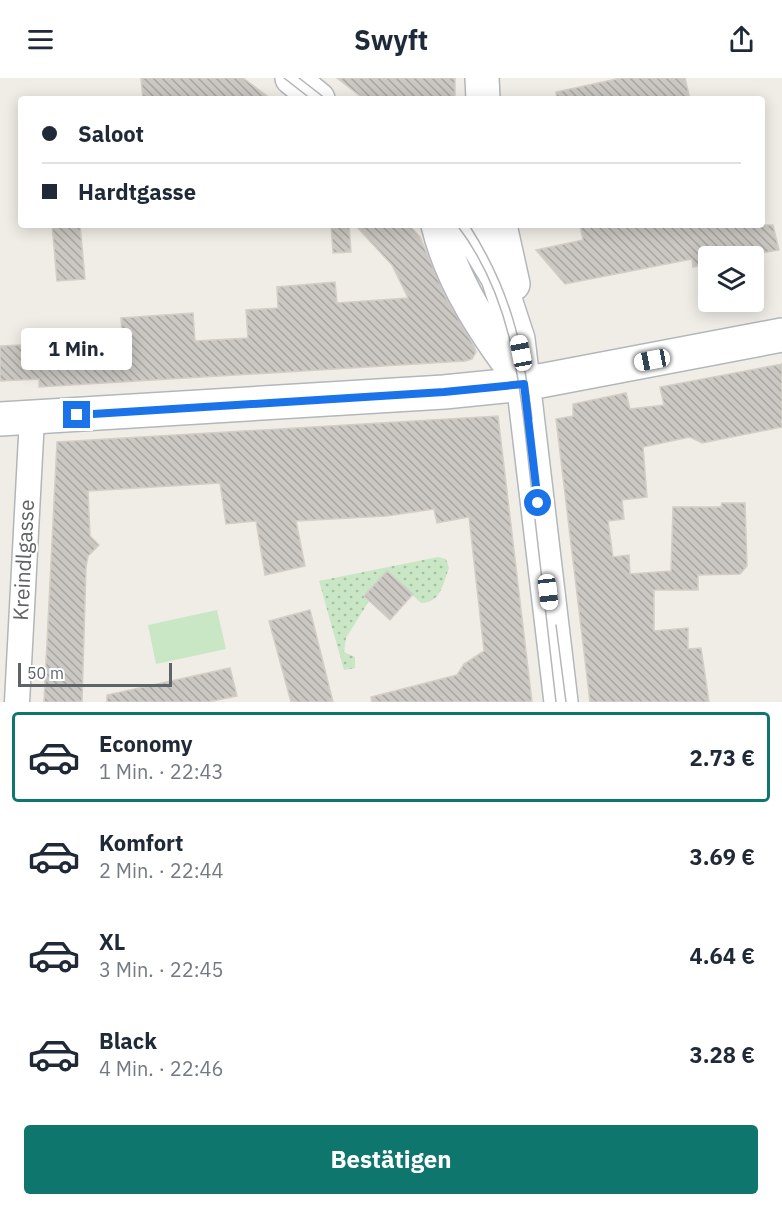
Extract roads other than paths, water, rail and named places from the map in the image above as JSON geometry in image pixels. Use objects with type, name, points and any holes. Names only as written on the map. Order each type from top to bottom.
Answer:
[{"type":"street","points":[[292,78],[314,96]]},
{"type":"street","points":[[482,78],[483,96]]},
{"type":"street","points":[[439,228],[461,285],[489,338],[524,384]]},
{"type":"street","points":[[468,228],[492,266],[513,318],[521,353],[561,702]]},
{"type":"street","points":[[501,228],[515,292],[513,318]]},
{"type":"street","points":[[16,419],[444,392],[524,384],[782,335]]},
{"type":"street","name":"Kreindlgasse","points":[[16,419],[17,702]]},
{"type":"tram line","points":[[284,78],[307,96]]},
{"type":"tram line","points":[[299,78],[322,96]]},
{"type":"tram line","points":[[459,228],[477,255],[492,287],[513,353],[524,422],[556,702]]},
{"type":"tram line","points":[[471,228],[505,295],[519,342],[532,419]]},
{"type":"tram line","points":[[556,625],[566,702]]}]
